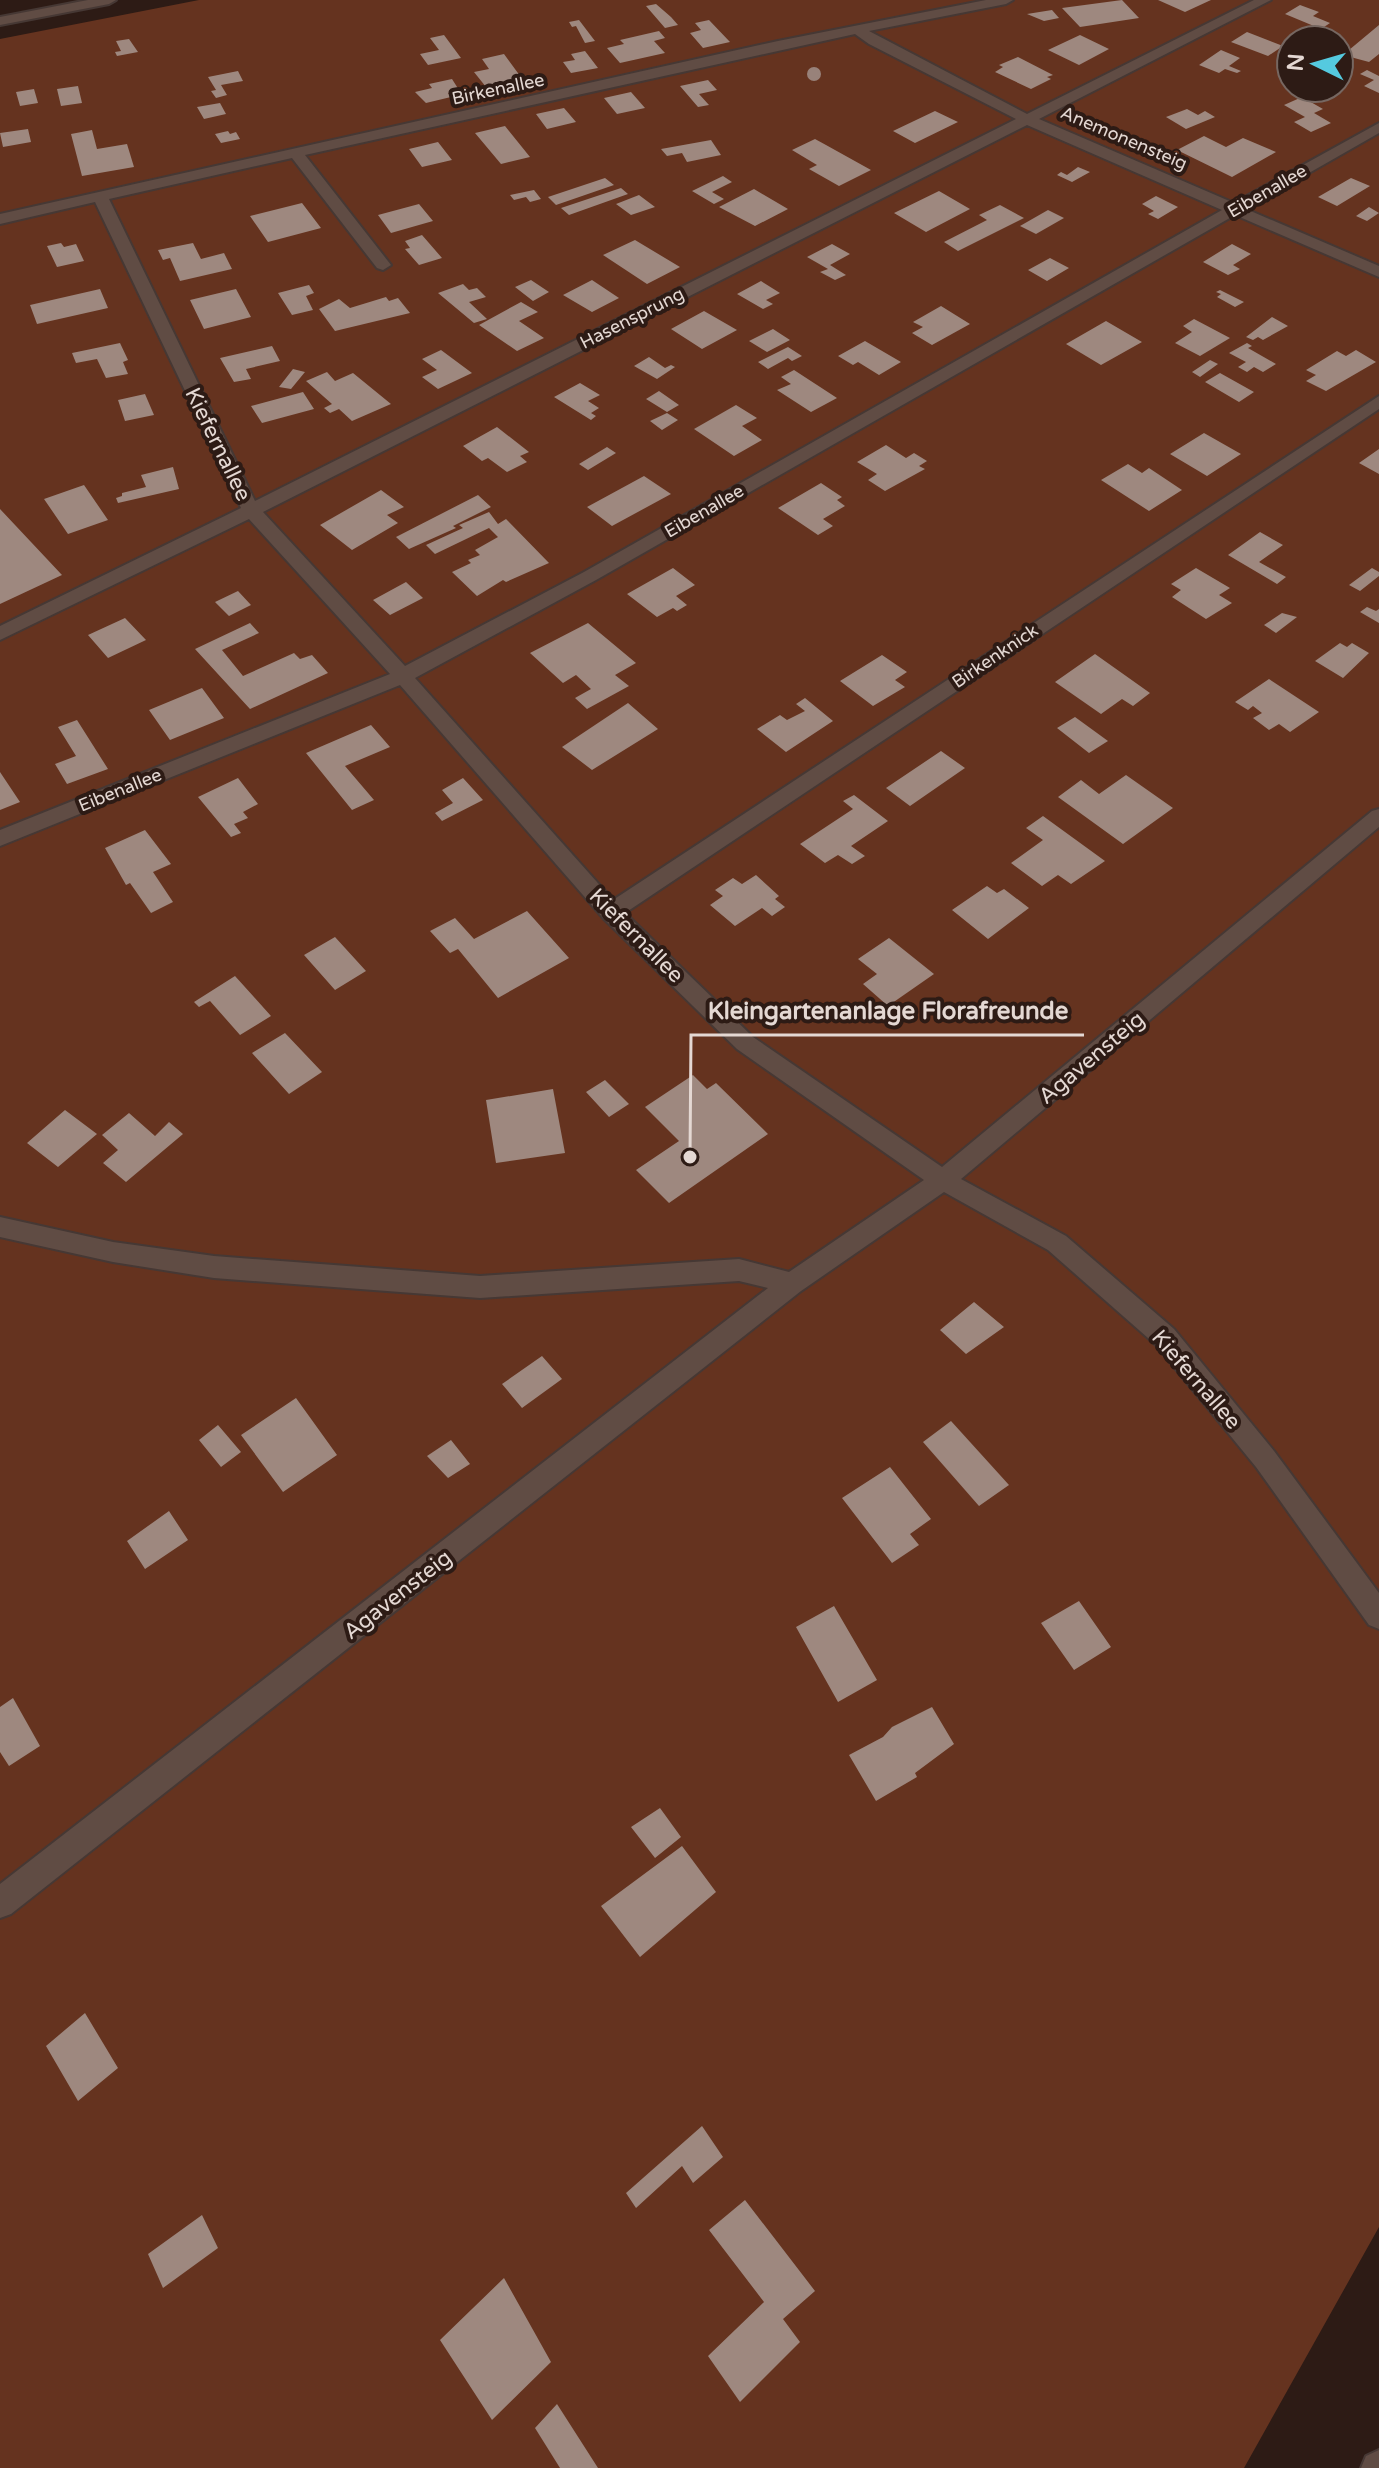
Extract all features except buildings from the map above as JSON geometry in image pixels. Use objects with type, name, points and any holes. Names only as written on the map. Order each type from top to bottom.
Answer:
[{"type":"lane","points":[[0,21],[109,0]]},
{"type":"lane","name":"Birkenallee","points":[[0,219],[295,152],[1006,0]]},
{"type":"lane","name":"Hasensprung","points":[[0,634],[1264,0]]},
{"type":"lane","name":"Anemonensteig","points":[[859,30],[874,41],[1026,119],[1379,272]]},
{"type":"lane","name":"Eibenallee","points":[[0,838],[403,676],[590,576],[1379,127]]},
{"type":"lane","points":[[295,152],[383,265]]},
{"type":"lane","name":"Kiefernallee","points":[[100,196],[251,510],[403,676],[611,912],[745,1043],[943,1180],[1057,1243],[1165,1337],[1265,1459],[1379,1616]]},
{"type":"lane","name":"Birkenknick","points":[[611,912],[1379,401]]},
{"type":"lane","name":"Agavensteig","points":[[0,1903],[792,1283],[943,1180],[1379,816]]},
{"type":"lane","points":[[0,1227],[113,1252],[214,1267],[449,1285],[480,1287],[739,1270],[792,1283]]},
{"type":"shaded area","points":[[199,0],[1379,0],[1379,2227],[1244,2468],[0,2468],[0,39]]},
{"type":"place","name":"Kleingartenanlage Florafreunde","points":[[690,1157]]}]
